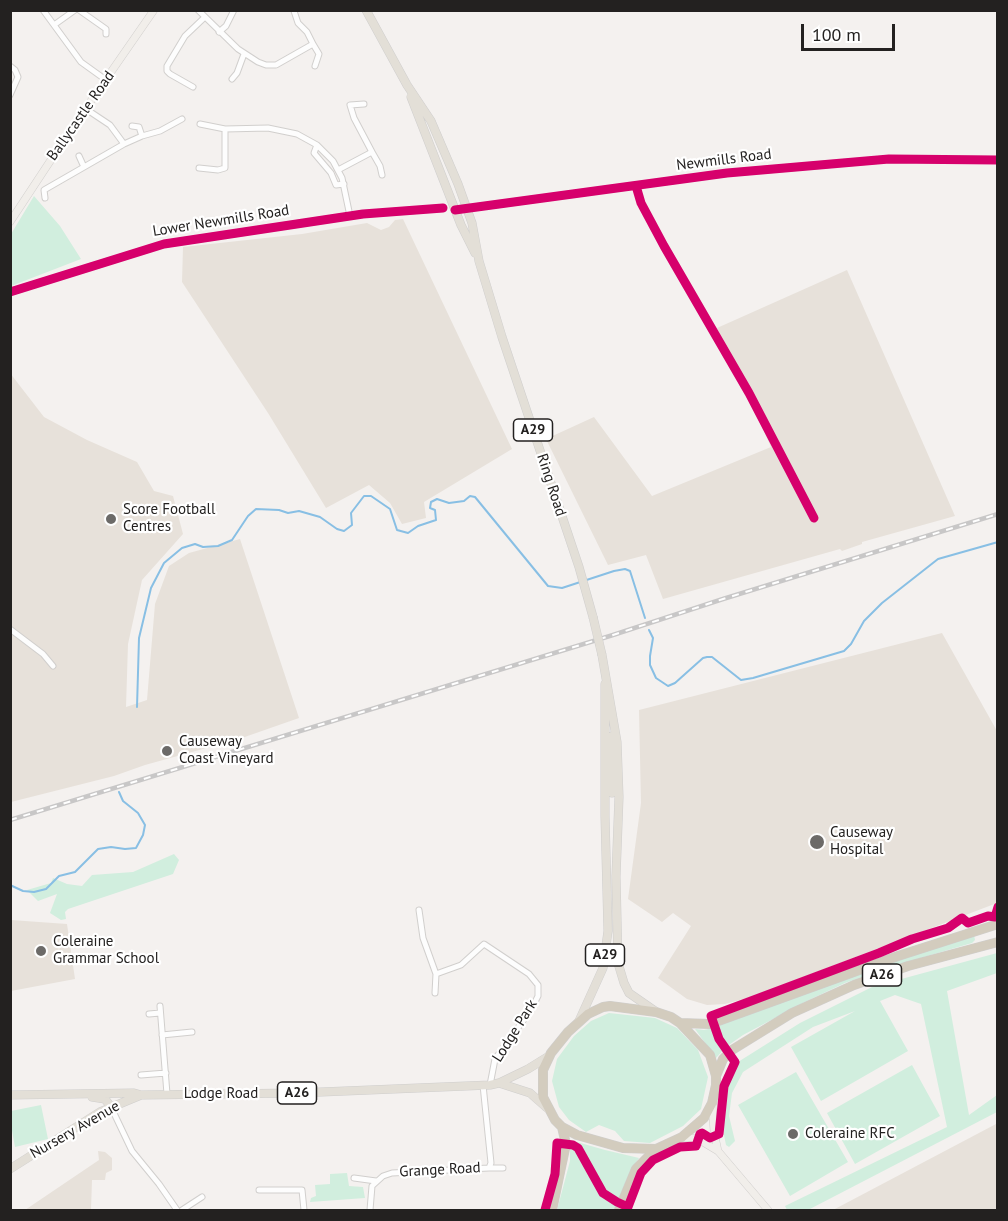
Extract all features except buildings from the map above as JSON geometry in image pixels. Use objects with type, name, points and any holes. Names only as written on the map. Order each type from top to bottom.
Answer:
[{"type":"highway","name":"A26","points":[[680,1023],[710,1024],[888,959],[998,924]]},
{"type":"highway","name":"A26","points":[[716,1076],[723,1059],[732,1050],[792,1013],[854,985],[897,970],[998,942]]},
{"type":"highway","name":"A29","points":[[619,1210],[636,1169],[656,1149],[682,1137],[704,1118],[712,1103],[716,1076],[710,1056],[680,1023],[656,1012],[610,1006],[596,1009],[578,1022],[549,1056],[543,1070],[542,1086],[543,1097],[549,1111],[562,1127],[577,1135],[623,1148],[656,1149]]},
{"type":"highway","points":[[552,1210],[566,1144],[562,1127]]},
{"type":"main road","name":"Ring Road","points":[[366,10],[407,85],[431,122],[472,223],[479,261],[502,337],[585,587],[602,655],[617,742],[619,779],[616,876],[618,963],[629,993],[656,1012]]},
{"type":"main road","name":"Ring Road","points":[[407,85],[461,225],[479,261]]},
{"type":"main road","name":"Ring Road","points":[[578,1022],[603,968],[608,931],[604,816],[605,677]]},
{"type":"main road","points":[[610,695],[612,793]]},
{"type":"main road","name":"Lodge Road","points":[[491,1084],[531,1068],[549,1056]]},
{"type":"main road","name":"Lodge Road","points":[[10,1095],[308,1093],[491,1084],[530,1093],[549,1111]]},
{"type":"main road","name":"Nursery Avenue","points":[[10,1169],[100,1112],[141,1095]]},
{"type":"main road","points":[[91,1096],[100,1108],[100,1112]]},
{"type":"main road","name":"Lodge Road","points":[[91,1096],[105,1099],[111,1107]]},
{"type":"street","points":[[43,10],[81,62],[106,80]]},
{"type":"street","points":[[54,25],[77,10],[106,29],[106,34]]},
{"type":"street","name":"Ballycastle Road","points":[[10,222],[154,10]]},
{"type":"street","points":[[198,10],[244,54],[262,64],[276,65],[313,44]]},
{"type":"street","points":[[219,32],[226,26],[234,10]]},
{"type":"street","points":[[294,10],[298,23],[308,32],[319,54],[315,66]]},
{"type":"street","points":[[193,87],[170,74],[167,66],[186,36],[205,17]]},
{"type":"street","points":[[232,79],[237,73],[244,54]]},
{"type":"street","points":[[10,66],[18,77],[10,95]]},
{"type":"street","points":[[364,104],[350,105],[382,175]]},
{"type":"street","points":[[86,109],[110,125],[124,144]]},
{"type":"street","points":[[45,198],[44,190],[141,135],[160,131],[182,119]]},
{"type":"street","points":[[200,124],[225,129],[268,128],[297,134],[317,145],[326,152],[338,170],[344,184],[350,216]]},
{"type":"street","points":[[132,126],[139,127],[141,135]]},
{"type":"street","points":[[199,168],[218,170],[225,168],[225,129]]},
{"type":"street","points":[[317,145],[314,153],[332,174],[336,185],[344,184]]},
{"type":"street","points":[[338,170],[372,152]]},
{"type":"street","points":[[80,156],[84,167]]},
{"type":"street","name":"Newmills Road","points":[[455,210],[727,173],[889,159],[998,160]]},
{"type":"street","points":[[636,186],[641,203],[664,246],[749,393],[814,518]]},
{"type":"street","name":"Lower Newmills Road","points":[[10,292],[164,244],[350,216],[443,208]]},
{"type":"street","points":[[10,629],[43,654],[53,666]]},
{"type":"street","points":[[419,910],[423,938],[436,974],[435,993]]},
{"type":"street","name":"Lodge Park","points":[[436,974],[461,965],[484,944],[534,979],[538,985],[538,996],[531,1010],[495,1059],[491,1084]]},
{"type":"street","points":[[160,1006],[167,1094]]},
{"type":"street","points":[[149,1014],[160,1013]]},
{"type":"street","points":[[162,1035],[192,1032]]},
{"type":"street","points":[[141,1075],[166,1073]]},
{"type":"street","name":"Grange Road","points":[[376,1181],[392,1173],[489,1168],[491,1162],[491,1084]]},
{"type":"street","points":[[712,1103],[718,1151]]},
{"type":"street","points":[[111,1107],[132,1151],[177,1210]]},
{"type":"street","points":[[682,1137],[698,1139],[718,1151],[768,1210]]},
{"type":"street","points":[[489,1168],[503,1168]]},
{"type":"street","points":[[354,1178],[376,1181]]},
{"type":"street","points":[[370,1210],[372,1186],[376,1181]]},
{"type":"street","points":[[260,1190],[309,1189]]},
{"type":"street","points":[[302,1190],[304,1210]]},
{"type":"street","points":[[182,1210],[202,1197]]},
{"type":"shaded area","points":[[403,219],[512,449],[424,502],[426,518],[402,524],[390,503],[369,485],[326,508],[268,413],[182,282],[183,247],[302,234],[367,223],[381,230],[389,227],[395,220]]},
{"type":"shaded area","points":[[847,270],[955,516],[862,542],[862,544],[842,551],[840,549],[663,599],[646,555],[608,565],[546,439],[594,417],[652,496],[771,447],[717,328]]},
{"type":"shaded area","points":[[10,373],[44,417],[87,440],[137,462],[154,491],[173,496],[183,534],[142,580],[128,644],[126,707],[147,700],[155,604],[169,566],[189,553],[240,539],[299,718],[239,739],[114,776],[11,802]]},
{"type":"shaded area","name":"Causeway Hospital","points":[[942,633],[997,731],[997,903],[751,997],[725,1004],[707,1005],[687,999],[658,978],[691,926],[673,913],[662,922],[628,899],[641,803],[639,710]]},
{"type":"shaded area","name":"Coleraine Grammar School","points":[[11,920],[67,924],[75,979],[11,991]]},
{"type":"shaded area","points":[[996,1124],[997,1210],[833,1210]]},
{"type":"shaded area","points":[[98,1151],[105,1152],[112,1158],[112,1170],[106,1173],[105,1180],[92,1180],[91,1210],[25,1210],[99,1160]]},
{"type":"green space","points":[[34,196],[60,226],[81,259],[11,286],[11,234]]},
{"type":"green space","points":[[174,854],[179,860],[173,874],[68,909],[65,912],[66,919],[61,920],[50,913],[57,894],[38,901],[27,890],[51,883],[53,878],[67,884],[82,886],[92,875],[133,872]]},
{"type":"green space","points":[[974,935],[975,940],[972,943],[890,967],[845,983],[809,1000],[743,1035],[726,1047],[716,1058],[695,1029],[713,1028],[806,991]]},
{"type":"green space","points":[[997,953],[997,973],[947,991],[969,1115],[997,1095],[997,1112],[808,1210],[787,1210],[785,1206],[947,1127],[921,1004],[895,995],[880,1001],[908,1051],[821,1101],[791,1047],[855,1011],[813,1027],[743,1072],[732,1093],[729,1116],[735,1141],[729,1147],[726,1145],[721,1120],[726,1087],[738,1062],[800,1023],[872,987]]},
{"type":"green space","points":[[609,1013],[655,1018],[677,1028],[698,1050],[708,1077],[701,1109],[683,1126],[650,1143],[624,1141],[615,1131],[599,1125],[586,1132],[569,1120],[559,1107],[552,1081],[557,1059],[574,1036],[591,1021]]},
{"type":"green space","points":[[912,1065],[940,1116],[855,1164],[827,1113]]},
{"type":"green space","name":"Coleraine RFC","points":[[796,1072],[848,1162],[790,1196],[738,1105]]},
{"type":"green space","points":[[41,1105],[48,1139],[15,1147],[11,1111]]},
{"type":"green space","points":[[570,1140],[639,1158],[631,1170],[614,1210],[557,1210],[570,1161]]},
{"type":"green space","points":[[347,1173],[349,1186],[363,1187],[365,1198],[310,1202],[311,1198],[316,1196],[315,1185],[330,1184],[330,1174]]},
{"type":"waterway","points":[[137,707],[139,638],[151,588],[164,563],[182,548],[195,544],[203,547],[218,546],[232,540],[248,516],[256,509],[279,510],[288,513],[299,511],[320,517],[344,531],[352,525],[351,513],[364,496],[371,496],[390,509],[397,530],[408,533],[418,526],[436,520],[435,510],[430,508],[431,502],[437,499],[449,503],[464,501],[470,496],[475,497],[548,586],[562,588],[625,569],[630,571],[645,618]]},
{"type":"waterway","points":[[649,630],[653,638],[650,665],[656,678],[668,686],[707,657],[712,657],[741,680],[753,678],[844,651],[851,644],[864,621],[882,603],[938,559],[998,542]]},
{"type":"waterway","points":[[10,885],[23,891],[34,892],[46,889],[59,876],[75,872],[98,849],[136,848],[145,825],[138,813],[123,801],[119,792]]},
{"type":"railway","points":[[10,820],[998,514]]},
{"type":"cycle path","points":[[455,210],[727,173],[889,159],[998,160]]},
{"type":"cycle path","points":[[636,186],[641,203],[664,246],[749,393],[814,518]]},
{"type":"cycle path","points":[[10,292],[164,244],[363,214],[443,208]]},
{"type":"cycle path","points":[[545,1210],[555,1174],[557,1143],[578,1148],[603,1193],[628,1207],[641,1173],[653,1160],[680,1147],[696,1146],[702,1133],[710,1138],[719,1134],[724,1086],[735,1062],[719,1039],[711,1016],[912,939],[948,928],[962,918],[968,923],[988,916],[995,917],[998,907]]},
{"type":"place","name":"Score Football Centres","points":[[111,519]]},
{"type":"place","name":"Causeway Coast Vineyard","points":[[167,751]]},
{"type":"place","name":"Causeway Hospital","points":[[817,842]]},
{"type":"place","name":"Coleraine Grammar School","points":[[41,951]]},
{"type":"place","name":"Coleraine RFC","points":[[793,1134]]}]
